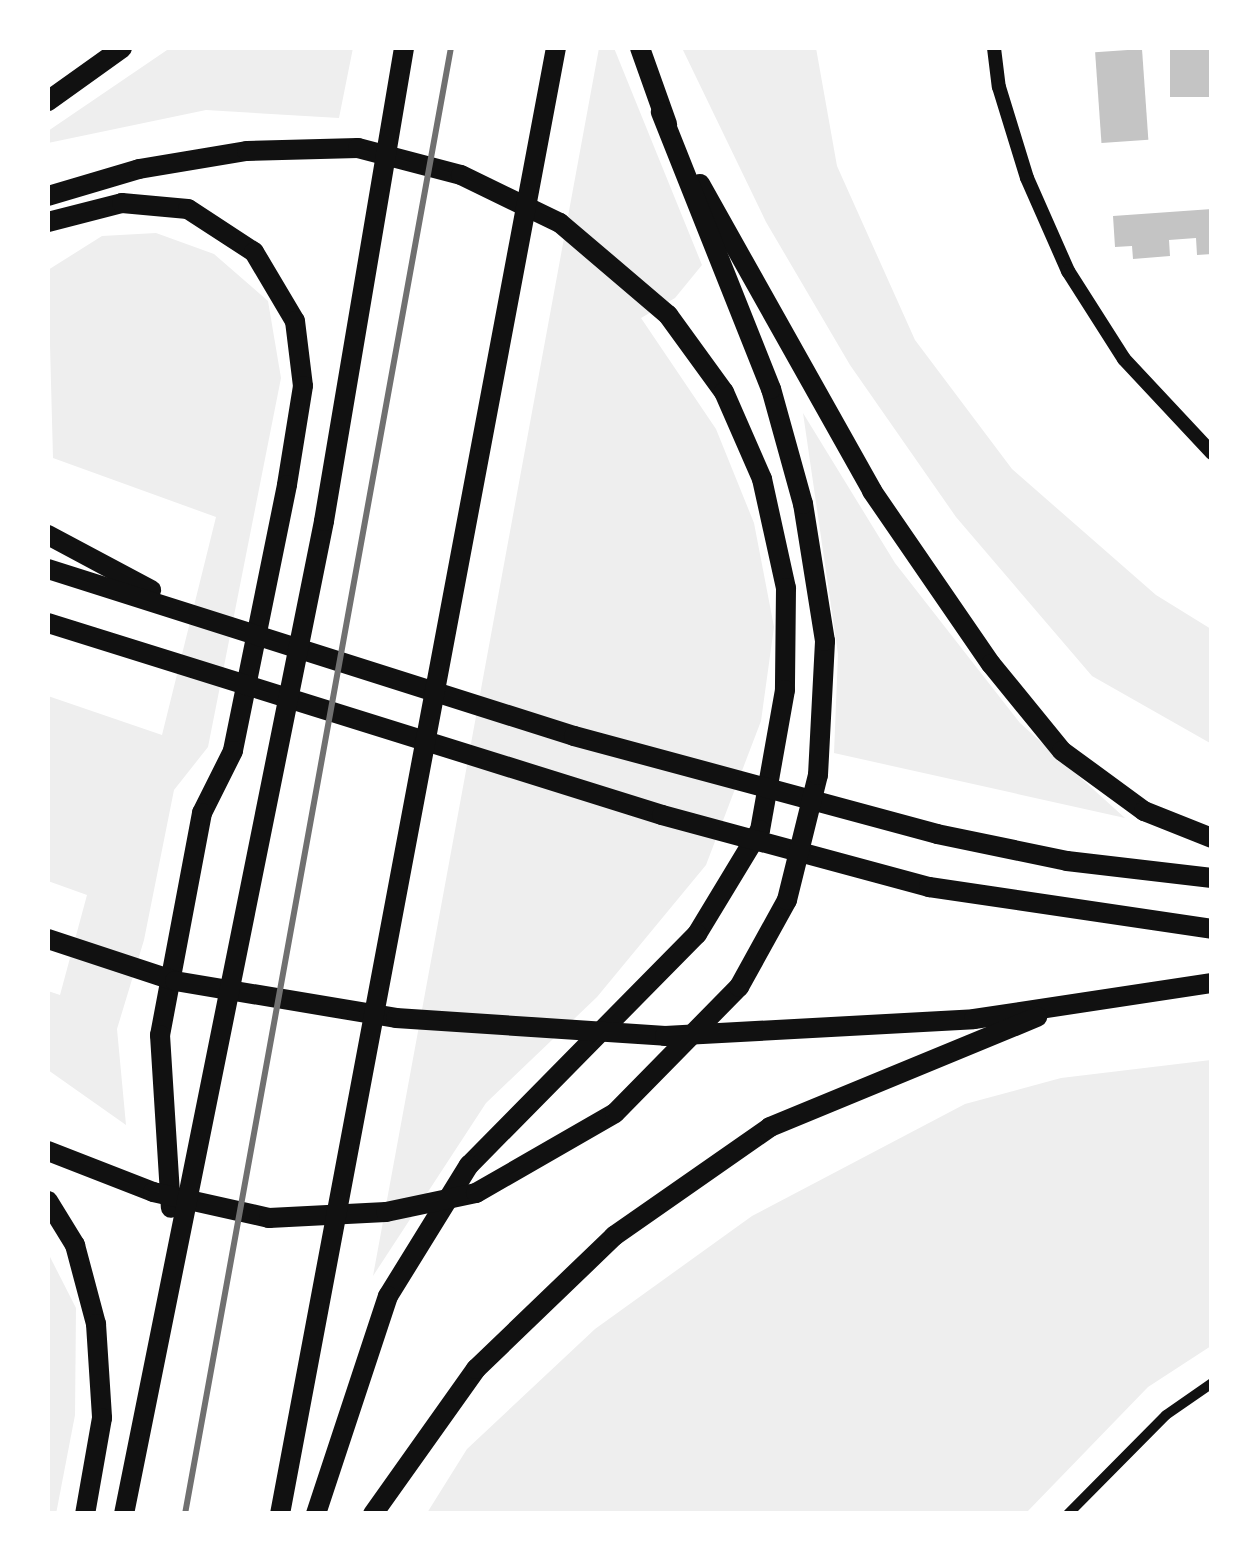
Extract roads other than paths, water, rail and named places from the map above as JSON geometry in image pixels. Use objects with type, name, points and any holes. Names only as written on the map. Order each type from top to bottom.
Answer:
[{"type":"highway","points":[[48,101],[122,48]]},
{"type":"highway","points":[[124,1514],[174,1245],[324,521],[404,48]]},
{"type":"highway","points":[[280,1514],[556,48]]},
{"type":"highway","points":[[48,1151],[153,1192],[270,1218],[386,1212],[476,1193],[552,1155],[615,1113],[739,987],[786,900],[818,776],[825,640],[803,504],[771,389],[661,112],[640,48]]},
{"type":"highway","points":[[661,112],[872,490],[991,664],[1062,751],[1144,811],[1212,838]]},
{"type":"highway","points":[[48,196],[139,169],[247,151],[358,148],[461,176],[560,222],[668,315],[724,392],[762,479],[786,588],[785,690],[760,830],[698,934],[469,1166],[388,1296],[316,1514]]},
{"type":"highway","points":[[48,222],[122,203],[188,209],[254,252],[295,321],[302,386],[288,485],[233,751],[202,813],[160,1035],[174,1245]]},
{"type":"highway","points":[[48,535],[188,609]]},
{"type":"highway","points":[[48,569],[188,609],[574,736],[937,834],[1067,862],[1212,878]]},
{"type":"highway","points":[[48,623],[662,815],[929,887],[1212,930]]},
{"type":"highway","points":[[54,942],[175,981],[396,1018],[665,1036],[974,1019],[1095,996],[1212,983]]},
{"type":"highway","points":[[373,1514],[476,1369],[614,1236],[770,1127],[934,1054],[1095,996]]},
{"type":"highway","points":[[48,1201],[75,1244],[96,1324],[102,1418],[85,1514]]},
{"type":"street","points":[[994,48],[999,88],[1028,178],[1068,272],[1124,358],[1212,453]]},
{"type":"street","points":[[1068,1514],[1153,1427],[1212,1383]]},
{"type":"railway","points":[[185,1514],[451,48]]}]
